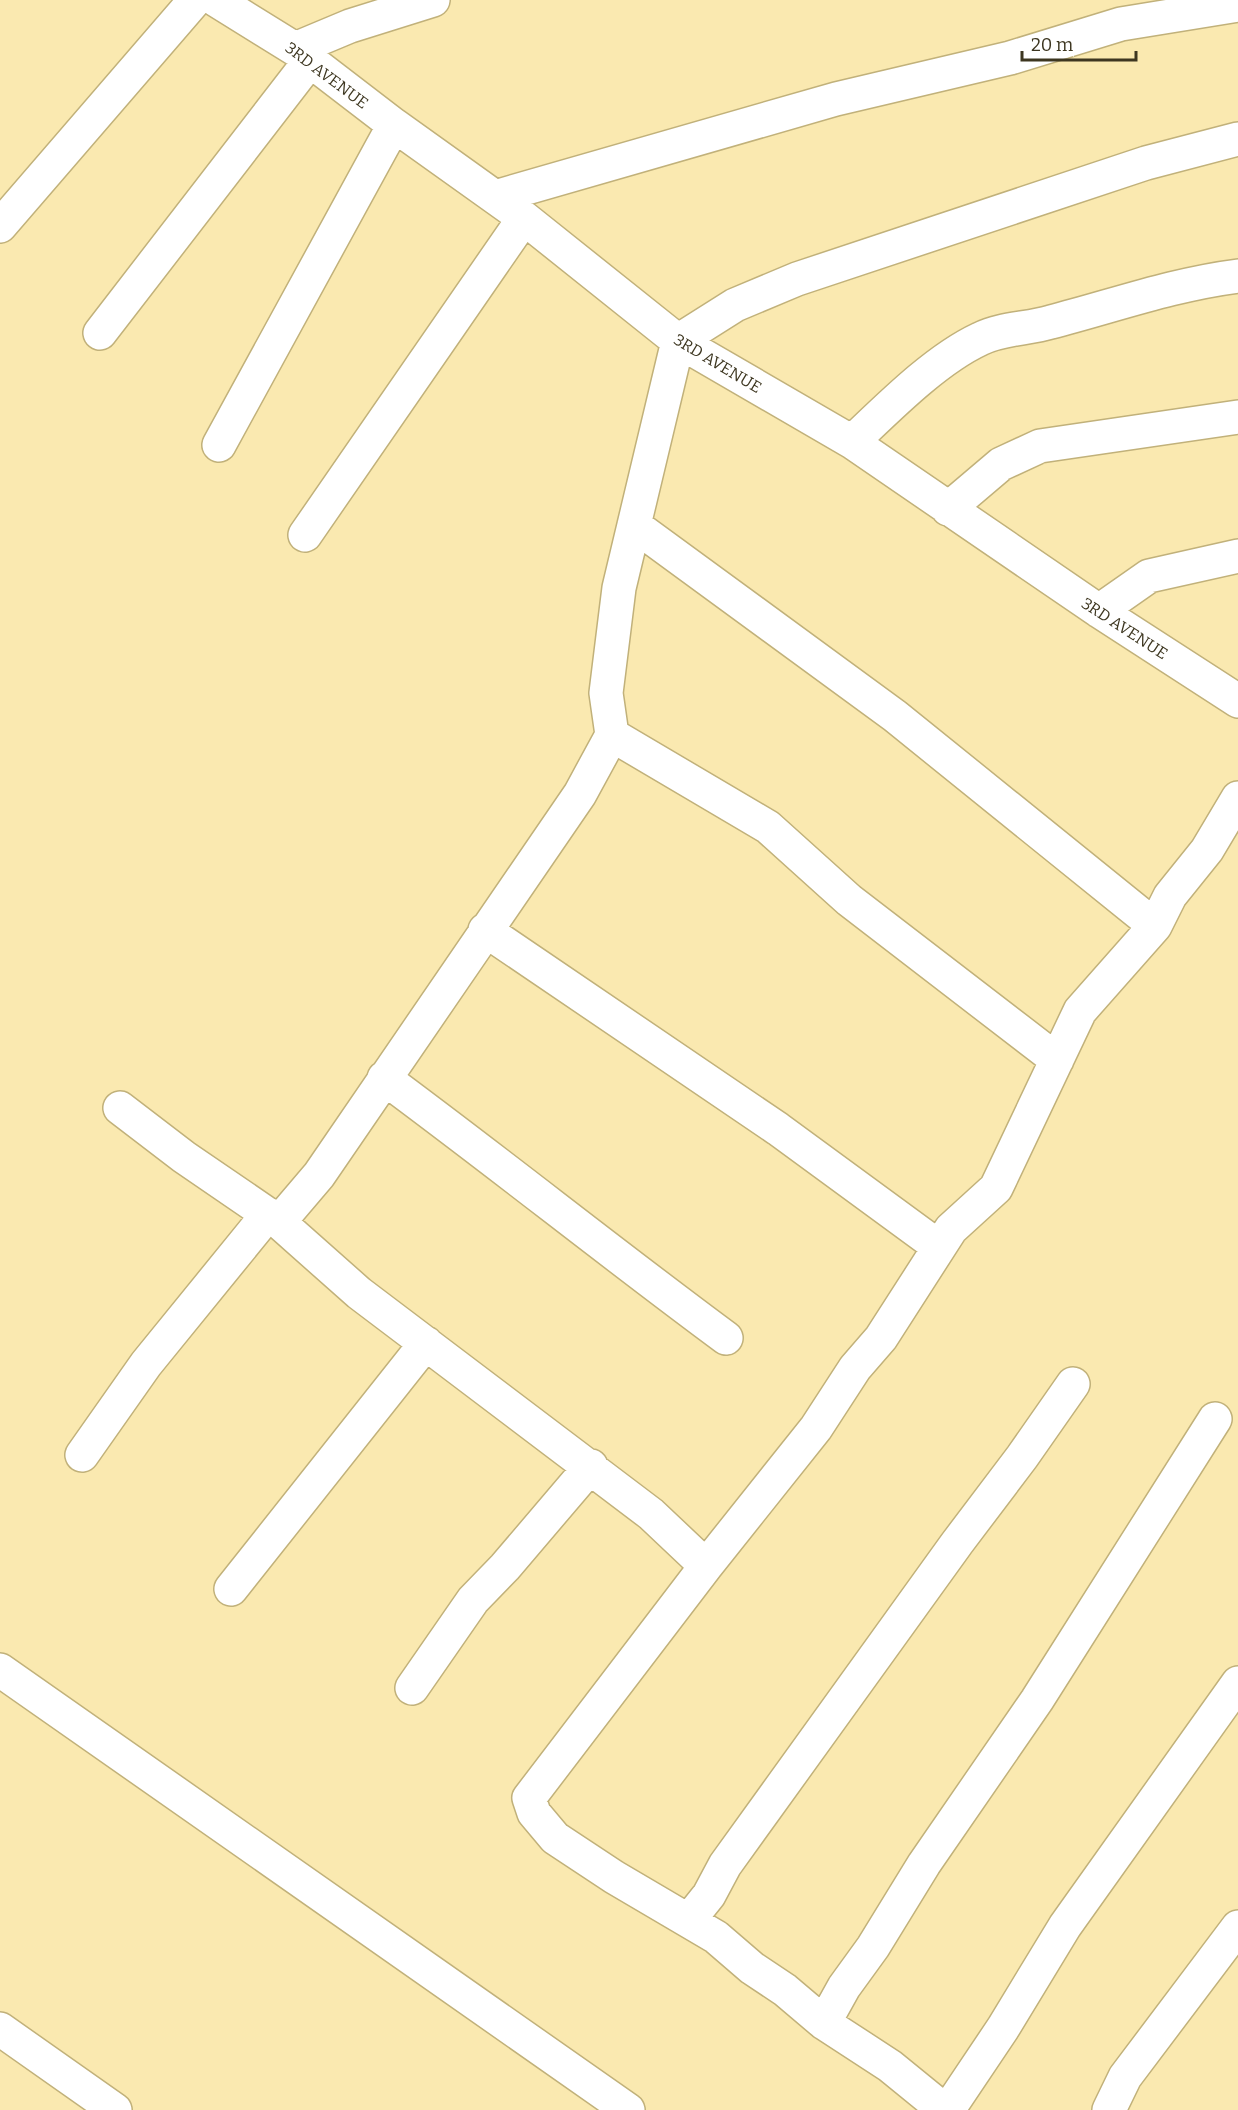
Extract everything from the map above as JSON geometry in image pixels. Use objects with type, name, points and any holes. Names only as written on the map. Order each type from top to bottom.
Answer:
[{"type":"street","points":[[0,226],[195,0]]},
{"type":"street","name":"3RD AVENUE","points":[[216,0],[302,56],[524,218],[678,341],[852,442],[1099,611],[1238,701]]},
{"type":"street","points":[[100,333],[302,56],[350,26],[433,0]]},
{"type":"street","points":[[495,197],[836,99],[1010,58],[1121,24],[1238,5]]},
{"type":"street","points":[[219,445],[394,125]]},
{"type":"street","points":[[82,1455],[146,1364],[273,1218],[319,1175],[580,794],[612,735],[606,693],[609,652],[619,588],[678,341],[735,305],[797,279],[1146,163],[1238,139]]},
{"type":"street","points":[[305,535],[524,218]]},
{"type":"street","points":[[852,442],[932,371],[980,338],[1006,330],[1048,323],[1202,281],[1238,276]]},
{"type":"street","points":[[948,509],[1001,464],[1040,446],[1238,417]]},
{"type":"street","points":[[634,525],[895,716],[1155,926]]},
{"type":"street","points":[[1099,611],[1149,576],[1238,556]]},
{"type":"street","points":[[612,735],[768,827],[849,900],[1056,1060]]},
{"type":"street","points":[[1238,798],[1207,850],[1170,896],[1155,926],[1080,1011],[996,1188],[951,1228],[881,1338],[855,1368],[816,1428],[706,1566],[529,1798],[534,1814],[555,1838],[614,1877],[689,1920],[785,1990],[824,2023],[890,2066],[946,2110],[1003,2028],[1065,1926],[1238,1683]]},
{"type":"street","points":[[485,930],[778,1130],[939,1247]]},
{"type":"street","points":[[384,1078],[517,1176],[625,1264],[726,1338]]},
{"type":"street","points":[[120,1108],[184,1157],[273,1218],[359,1293],[591,1466],[651,1514],[706,1566]]},
{"type":"street","points":[[231,1589],[426,1343]]},
{"type":"street","points":[[689,1920],[709,1895],[725,1865],[1073,1384]]},
{"type":"street","points":[[824,2023],[844,1987],[873,1947],[924,1864],[1038,1700],[1215,1419]]},
{"type":"street","points":[[412,1688],[473,1600],[505,1567],[591,1466]]},
{"type":"street","points":[[0,1670],[628,2110]]},
{"type":"street","points":[[1109,2110],[1125,2077],[1238,1927]]},
{"type":"street","points":[[0,2029],[115,2110]]}]
